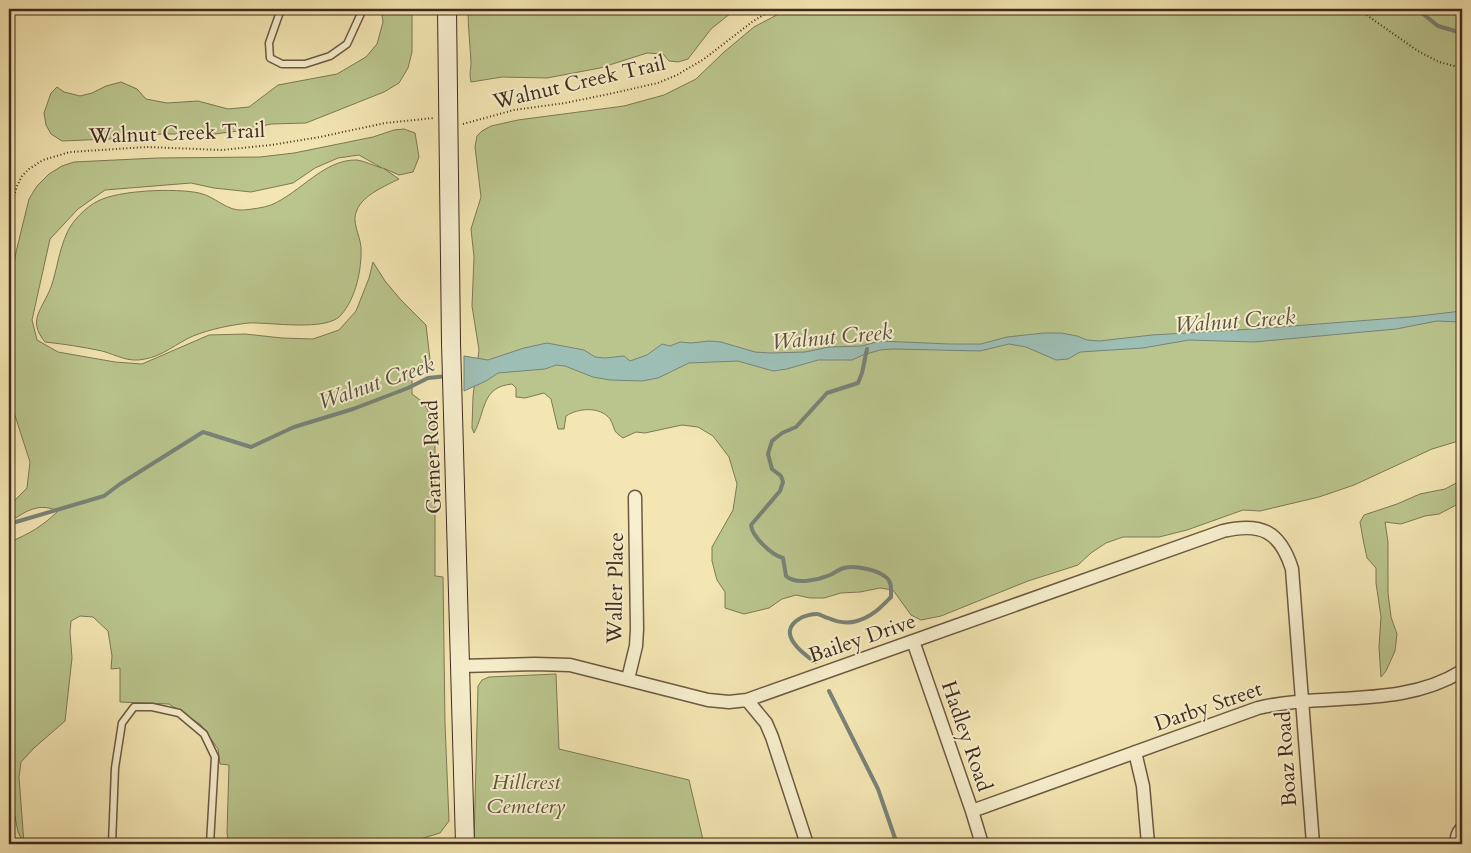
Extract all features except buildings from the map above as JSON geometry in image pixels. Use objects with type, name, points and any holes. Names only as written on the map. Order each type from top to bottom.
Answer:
[{"type":"main road","name":"Garner Road","points":[[447,9],[452,401],[465,844]]},
{"type":"street","name":"Waller Place","points":[[628,679],[636,646],[637,630],[635,497]]},
{"type":"street","name":"Bailey Drive","points":[[461,666],[570,665],[708,700],[729,702],[748,700],[1223,530],[1253,526],[1264,530]]},
{"type":"street","name":"Boaz Road","points":[[1264,530],[1275,537],[1284,548],[1292,569],[1313,844]]},
{"type":"street","name":"Hadley Road","points":[[913,641],[982,844]]},
{"type":"street","name":"Darby Street","points":[[972,811],[1250,711],[1279,703],[1398,694],[1433,685],[1452,678],[1462,671]]},
{"type":"street","points":[[748,700],[766,723],[772,737],[807,844]]},
{"type":"street","points":[[1135,752],[1143,786],[1148,844]]},
{"type":"lane","points":[[281,9],[269,43],[270,58],[282,64],[304,64],[330,56],[347,44],[363,9]]},
{"type":"lane","points":[[112,844],[115,768],[122,723],[134,708],[152,707],[179,714],[198,728],[204,734],[215,757],[210,844]]},
{"type":"lane","points":[[1454,844],[1453,838],[1458,828],[1462,826]]},
{"type":"path","name":"Walnut Creek Trail","points":[[462,125],[514,110],[582,100],[664,80],[677,75],[704,59],[752,22],[773,9]]},
{"type":"path","points":[[1358,9],[1418,51],[1439,62],[1462,68]]},
{"type":"path","name":"Walnut Creek Trail","points":[[9,213],[17,186],[22,176],[29,169],[44,160],[70,152],[148,147],[222,150],[320,137],[386,123],[436,118]]},
{"type":"path","points":[[9,476],[9,482]]},
{"type":"green space","points":[[381,9],[412,9],[412,52],[408,68],[399,83],[384,92],[306,123],[271,124],[215,134],[161,134],[62,141],[51,134],[46,125],[44,113],[51,93],[57,87],[64,92],[80,96],[121,82],[137,89],[146,99],[167,103],[198,101],[228,109],[249,107],[278,85],[337,74],[366,57],[377,44],[383,22]]},
{"type":"green space","points":[[468,9],[736,9],[711,29],[688,59],[678,62],[669,61],[663,54],[647,53],[600,68],[547,78],[502,77],[471,82]]},
{"type":"green space","points":[[788,9],[1462,9],[1462,440],[1432,449],[1354,485],[1319,497],[1260,511],[1243,510],[1187,530],[1159,537],[1123,537],[1106,543],[1078,565],[1028,581],[941,616],[921,620],[911,615],[893,590],[880,588],[841,593],[824,598],[796,595],[782,599],[769,608],[744,614],[725,608],[725,592],[717,580],[712,561],[712,547],[733,510],[737,484],[729,457],[713,436],[698,427],[682,425],[645,433],[636,432],[623,438],[615,431],[610,419],[606,415],[595,410],[571,413],[566,416],[564,429],[558,429],[551,399],[544,393],[525,398],[516,397],[516,388],[512,384],[502,386],[490,395],[474,433],[472,428],[473,396],[479,350],[472,306],[474,257],[471,229],[481,197],[475,147],[477,136],[491,126],[518,120],[624,106],[664,95],[696,79],[754,27]]},
{"type":"green space","points":[[404,129],[415,133],[419,157],[413,172],[399,175],[383,168],[399,179],[369,195],[357,210],[355,223],[361,247],[359,274],[351,300],[341,315],[334,320],[311,325],[249,323],[228,326],[193,336],[164,352],[139,360],[123,358],[102,351],[45,342],[37,327],[38,315],[51,287],[69,228],[80,215],[98,201],[107,197],[133,192],[189,191],[210,197],[232,209],[261,208],[282,200],[323,171],[345,161],[357,160],[382,168],[359,155],[338,158],[315,168],[293,183],[251,192],[214,188],[191,183],[105,190],[78,209],[50,239],[32,320],[37,340],[58,352],[115,362],[142,364],[209,335],[245,334],[313,339],[339,330],[356,311],[373,262],[385,281],[426,325],[430,359],[412,375],[412,394],[424,403],[435,425],[435,576],[443,577],[445,723],[449,821],[440,833],[420,839],[229,844],[227,833],[229,765],[220,764],[218,749],[201,725],[169,704],[120,702],[120,668],[111,669],[112,656],[108,631],[93,617],[80,616],[71,621],[72,658],[65,721],[21,762],[19,777],[24,844],[18,832],[9,786],[9,542],[35,529],[58,511],[36,508],[16,518],[9,515],[9,504],[27,488],[30,462],[9,397],[9,302],[16,252],[29,199],[37,186],[49,174],[62,166],[74,162],[157,158],[260,157],[294,153]]},
{"type":"green space","points":[[1462,480],[1462,502],[1439,514],[1425,516],[1401,524],[1385,522],[1388,542],[1388,593],[1391,617],[1397,634],[1395,651],[1386,671],[1381,677],[1379,647],[1381,617],[1376,583],[1376,568],[1367,558],[1360,522],[1364,515],[1420,494],[1445,489]]},
{"type":"green space","name":"Hillcrest Cemetery","points":[[556,674],[559,749],[689,780],[704,844],[652,844],[621,839],[621,844],[474,844],[478,686],[482,680],[489,677]]},
{"type":"water","points":[[1462,311],[1462,322],[1437,321],[1396,329],[1254,342],[1189,340],[1143,348],[1080,352],[1068,359],[1056,360],[1026,347],[1009,344],[980,351],[893,349],[880,350],[852,360],[818,360],[773,371],[738,361],[689,363],[658,378],[642,381],[610,380],[593,377],[565,366],[556,365],[545,369],[498,373],[464,391],[464,356],[488,360],[524,348],[547,343],[584,350],[595,357],[624,356],[630,361],[647,355],[662,344],[670,346],[680,342],[721,342],[755,352],[771,353],[805,352],[829,347],[862,346],[880,341],[981,344],[1007,337],[1044,333],[1061,333],[1099,341],[1152,335],[1410,317]]},
{"type":"waterway","points":[[1417,9],[1438,26],[1462,33]]},
{"type":"waterway","points":[[815,662],[798,648],[794,642],[790,630],[793,624],[803,617],[815,614],[842,622],[853,622],[867,617],[891,597],[889,581],[879,573],[854,567],[842,569],[819,579],[801,581],[790,579],[786,576],[783,558],[763,545],[755,535],[751,525],[780,491],[783,482],[781,476],[772,469],[768,454],[772,441],[782,433],[796,427],[827,393],[858,383],[867,349]]},
{"type":"waterway","name":"Walnut Creek","points":[[9,524],[104,496],[203,432],[251,447],[294,427],[353,409],[408,388],[428,378],[448,376]]},
{"type":"waterway","points":[[829,691],[878,789],[897,844]]}]
